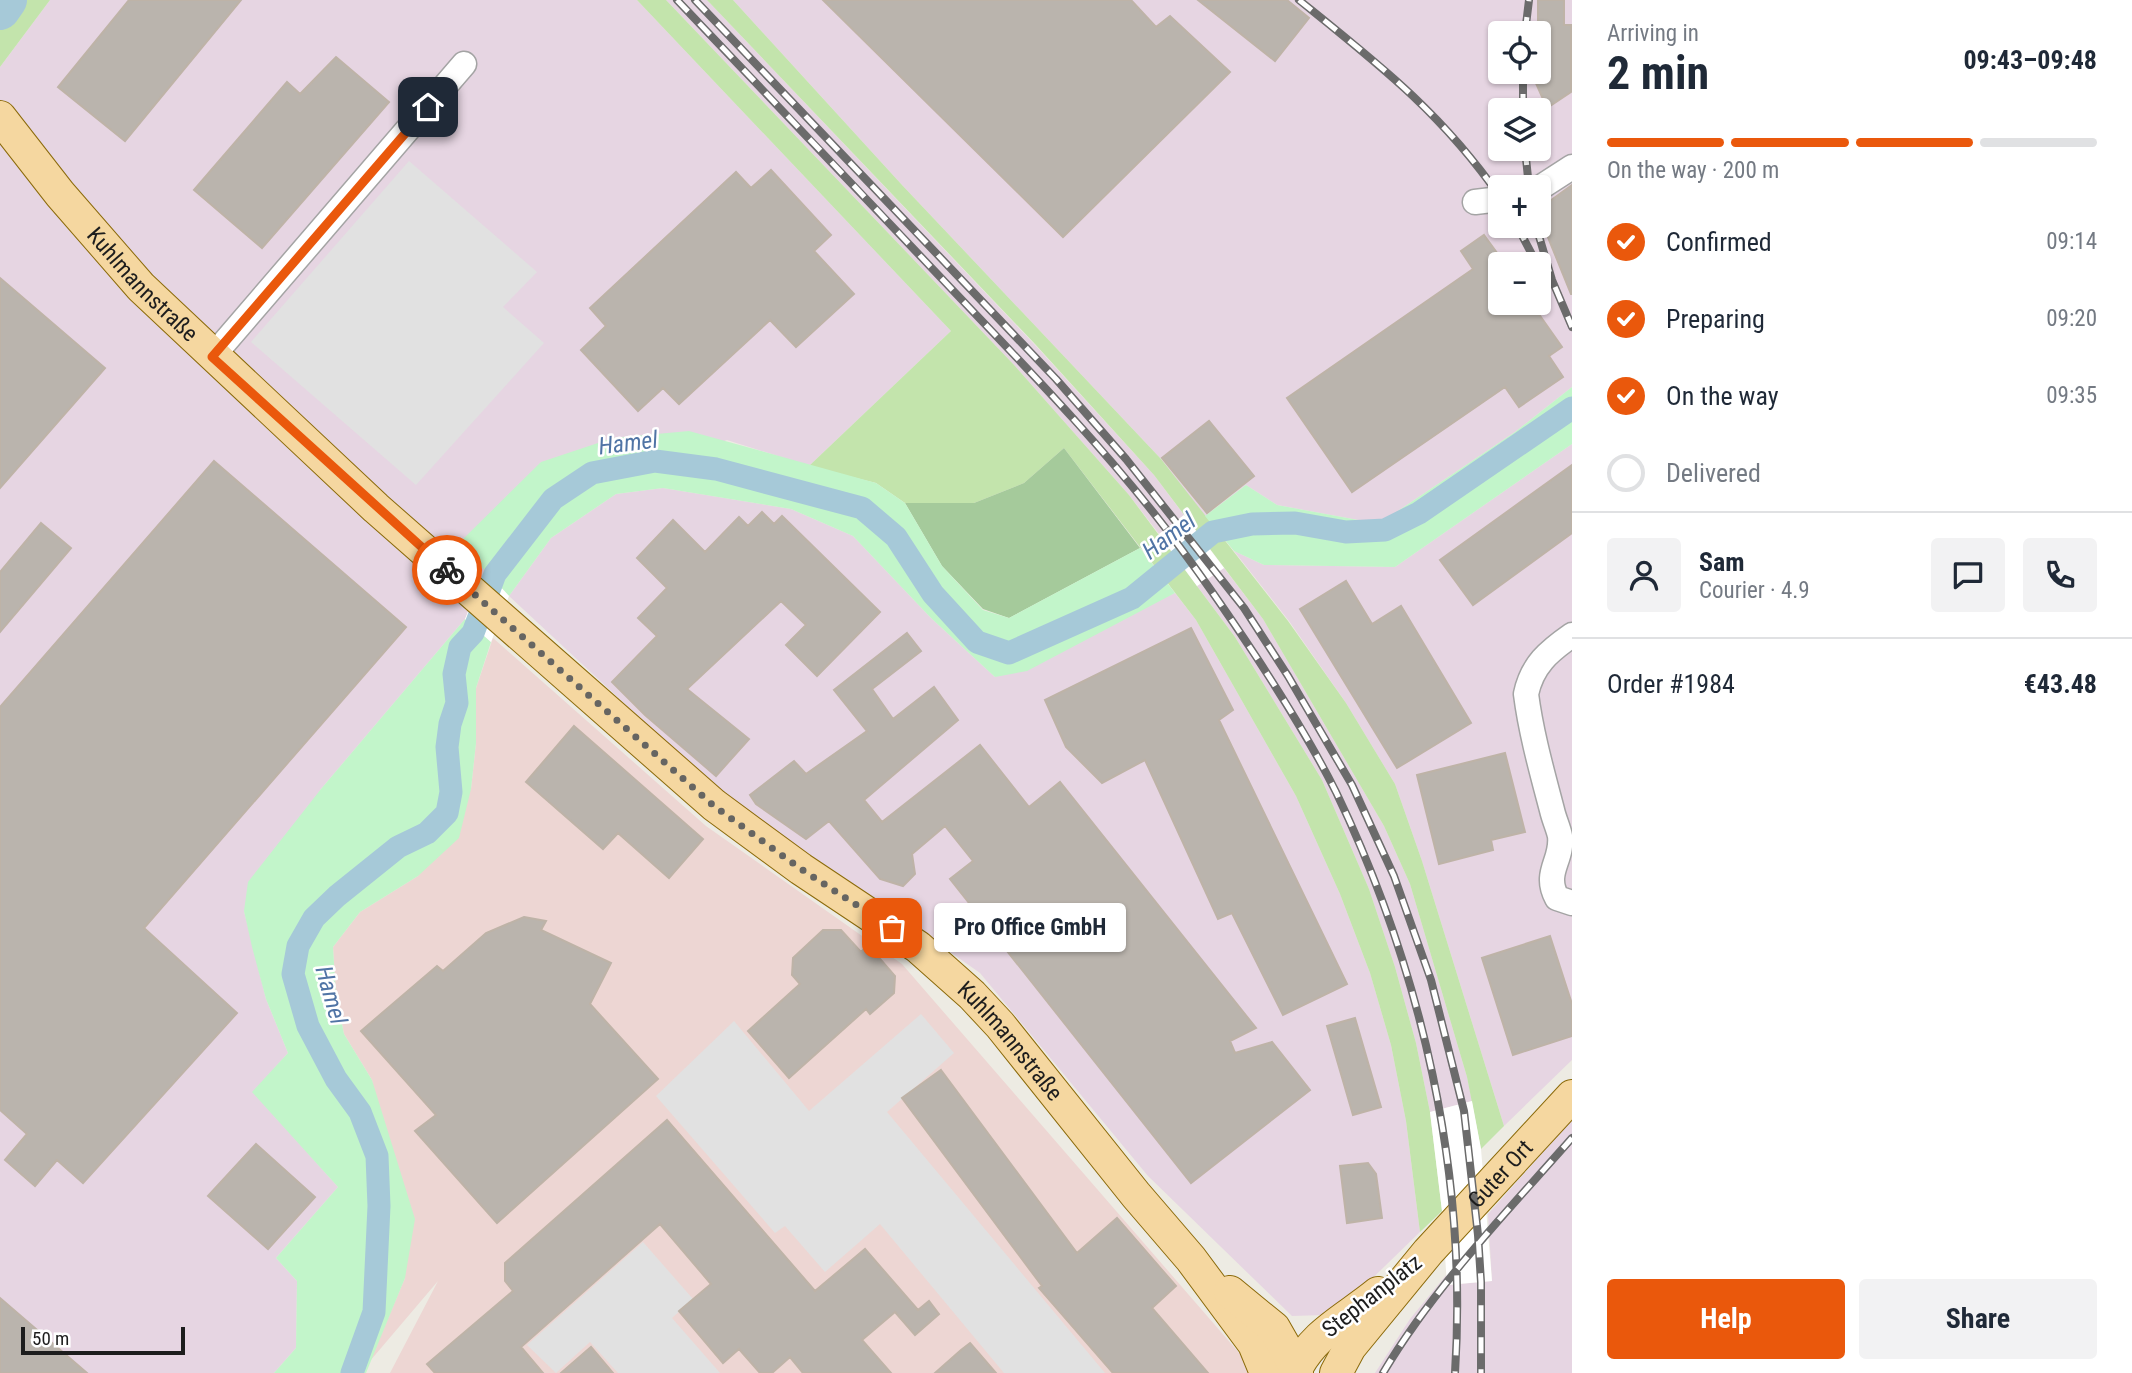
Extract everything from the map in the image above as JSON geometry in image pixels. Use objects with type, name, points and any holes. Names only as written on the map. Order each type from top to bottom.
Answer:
[{"type":"main road","name":"Kuhlmannstraße","points":[[0,117],[60,194],[141,287],[212,357],[376,508],[714,806],[801,869],[892,928],[945,969],[1000,1025],[1136,1195],[1191,1259],[1264,1336]]},
{"type":"main road","name":"Guter Ort","points":[[1428,1252],[1572,1096]]},
{"type":"main road","name":"Stephanplatz","points":[[1264,1336],[1278,1363],[1288,1372],[1324,1367],[1336,1351],[1350,1316],[1428,1252]]},
{"type":"main road","points":[[1264,1336],[1296,1335],[1336,1351]]},
{"type":"street","points":[[212,357],[464,64]]},
{"type":"street","points":[[1551,181],[1572,167]]},
{"type":"street","points":[[1475,202],[1488,200]]},
{"type":"street","points":[[1572,635],[1539,661],[1529,678],[1526,694],[1549,799],[1566,844],[1559,852],[1551,875],[1552,887],[1557,898],[1572,903]]},
{"type":"shaded area","points":[[50,0],[637,0],[951,331],[809,466],[727,440],[459,543],[485,570],[465,619],[321,789],[244,911],[266,999],[288,1053],[253,1092],[338,1187],[276,1258],[297,1281],[296,1348],[274,1373],[0,1373],[0,67]]},
{"type":"shaded area","points":[[666,0],[707,0],[1035,345],[1154,475],[1184,515],[1159,534],[1129,495],[1015,366]]},
{"type":"shaded area","points":[[733,0],[1572,0],[1572,387],[1515,432],[1386,519],[1369,522],[1277,505],[1246,485],[1205,516],[1161,459],[902,185]]},
{"type":"shaded area","points":[[409,161],[537,272],[503,307],[544,343],[416,485],[251,342]]},
{"type":"shaded area","points":[[1572,444],[1572,1060],[1504,1126],[1422,861],[1395,784],[1346,703],[1289,621],[1234,551],[1264,565],[1395,567]]},
{"type":"shaded area","points":[[663,488],[791,509],[853,536],[931,618],[995,677],[1175,593],[1196,620],[1296,796],[1340,894],[1370,973],[1391,1045],[1406,1121],[1420,1232],[1349,1301],[1324,1315],[1292,1316],[1148,1176],[980,973],[712,785],[509,596],[551,538],[616,494]]},
{"type":"shaded area","points":[[1224,568],[1263,619],[1384,826],[1410,884],[1472,1101],[1430,1112],[1416,1043],[1395,967],[1369,889],[1322,780],[1235,637],[1197,586]]},
{"type":"shaded area","points":[[493,638],[706,826],[902,964],[1247,1362],[1250,1373],[390,1373],[438,1281],[370,1361],[405,1278],[372,1080],[344,1034],[336,995],[333,947],[360,912],[418,876],[471,789],[476,743],[476,688]]},
{"type":"shaded area","points":[[921,1014],[954,1053],[887,1112],[1105,1373],[1004,1373],[880,1224],[825,1272],[785,1226],[775,1233],[656,1096],[734,1021],[809,1111]]},
{"type":"shaded area","points":[[1572,1120],[1572,1373],[1375,1373],[1410,1319],[1447,1274],[1448,1285],[1492,1281],[1488,1214]]},
{"type":"shaded area","points":[[643,1242],[693,1299],[672,1318],[720,1373],[618,1373],[590,1342],[556,1373],[527,1345]]},
{"type":"green space","points":[[0,0],[50,0],[0,67]]},
{"type":"green space","points":[[637,0],[666,0],[1015,366],[1129,495],[1235,637],[1322,780],[1369,889],[1395,967],[1416,1043],[1430,1112],[1442,1211],[1420,1232],[1406,1121],[1391,1045],[1370,973],[1340,894],[1296,796],[1196,620],[1064,448],[1024,483],[974,503],[905,503],[876,483],[809,466],[951,331]]},
{"type":"green space","points":[[707,0],[733,0],[902,185],[1161,459],[1288,621],[1346,703],[1395,784],[1422,861],[1504,1126],[1481,1149],[1467,1077],[1410,884],[1384,826],[1263,619],[1154,475],[1035,344]]},
{"type":"green space","points":[[1572,387],[1572,444],[1395,567],[1264,565],[1234,551],[1205,516],[1246,485],[1277,505],[1369,522],[1386,519],[1515,432]]},
{"type":"green space","points":[[689,431],[876,483],[905,503],[942,566],[983,610],[1009,618],[1140,548],[1175,593],[1027,671],[995,677],[931,618],[853,536],[791,509],[663,488],[616,494],[551,538],[509,596],[459,543],[541,462],[613,438]]},
{"type":"green space","points":[[1064,448],[1140,548],[1009,618],[983,609],[942,566],[905,503],[974,503],[1024,483]]},
{"type":"green space","points":[[465,619],[491,642],[476,688],[476,743],[471,789],[459,838],[418,876],[360,912],[333,947],[336,995],[344,1034],[372,1080],[415,1219],[405,1278],[366,1373],[274,1373],[296,1348],[297,1281],[276,1258],[338,1187],[252,1092],[288,1053],[266,999],[252,947],[244,911],[248,882],[321,789]]},
{"type":"pier","points":[[1184,515],[1224,568],[1197,586],[1159,534]]},
{"type":"pier","points":[[485,570],[509,596],[491,642],[465,619]]},
{"type":"pier","points":[[1472,1101],[1481,1149],[1492,1281],[1447,1285],[1442,1211],[1430,1112]]},
{"type":"building","points":[[129,0],[241,0],[125,141],[58,87]]},
{"type":"building","points":[[823,0],[1131,0],[1156,27],[1170,16],[1230,72],[1063,237]]},
{"type":"building","points":[[1198,0],[1287,0],[1309,18],[1275,61]]},
{"type":"building","points":[[1538,0],[1564,0],[1564,25],[1571,25],[1571,92],[1551,105],[1551,98],[1543,98],[1536,84],[1551,84],[1551,21],[1538,21]]},
{"type":"building","points":[[336,57],[389,102],[262,248],[194,190],[287,82],[300,94]]},
{"type":"building","points":[[771,170],[831,235],[814,251],[854,294],[796,347],[770,320],[679,404],[663,388],[638,411],[581,350],[606,326],[590,308],[736,172],[751,188]]},
{"type":"building","points":[[1572,185],[1572,294],[1548,238],[1551,238],[1551,200]]},
{"type":"building","points":[[1484,235],[1496,252],[1488,252],[1488,315],[1539,315],[1562,347],[1549,356],[1563,377],[1519,407],[1505,387],[1352,492],[1287,398],[1473,269],[1461,251]]},
{"type":"building","points":[[0,278],[105,368],[0,488]]},
{"type":"building","points":[[1209,421],[1254,476],[1207,513],[1162,458]]},
{"type":"building","points":[[214,461],[406,627],[144,928],[237,1013],[83,1183],[57,1160],[35,1186],[5,1160],[27,1134],[0,1110],[0,707]]},
{"type":"building","points":[[1572,465],[1572,533],[1473,605],[1440,560]]},
{"type":"building","points":[[762,512],[774,524],[782,516],[880,612],[817,676],[786,645],[806,625],[781,601],[687,689],[749,739],[716,776],[645,715],[612,682],[657,636],[638,618],[667,588],[637,558],[673,520],[705,552],[739,517],[748,526]]},
{"type":"building","points":[[41,523],[71,548],[0,632],[0,572]]},
{"type":"building","points":[[1346,581],[1372,624],[1401,606],[1471,723],[1397,768],[1300,609]]},
{"type":"building","points":[[1191,628],[1233,710],[1219,720],[1347,984],[1283,1015],[1232,913],[1218,919],[1145,760],[1102,783],[1066,747],[1045,700]]},
{"type":"building","points":[[907,633],[921,651],[872,689],[893,719],[934,687],[958,720],[864,800],[882,822],[980,745],[1029,807],[1060,782],[1256,1028],[1230,1041],[1235,1053],[1272,1042],[1310,1090],[1191,1183],[950,879],[973,861],[945,826],[912,854],[915,874],[903,886],[880,879],[829,821],[806,839],[756,804],[750,795],[794,761],[806,774],[867,731],[834,690]]},
{"type":"building","points":[[574,726],[703,839],[669,878],[618,833],[603,849],[526,782]]},
{"type":"building","points":[[1505,753],[1525,832],[1491,840],[1493,850],[1439,864],[1417,775]]},
{"type":"building","points":[[524,917],[546,921],[541,930],[611,963],[590,1004],[658,1079],[497,1223],[415,1131],[436,1115],[361,1031],[437,966],[443,971],[486,933]]},
{"type":"building","points":[[823,930],[841,930],[861,952],[868,945],[895,976],[894,993],[870,1014],[866,1009],[789,1078],[748,1031],[800,984],[792,975],[793,958]]},
{"type":"building","points":[[1550,936],[1572,1004],[1572,1036],[1513,1055],[1482,958]]},
{"type":"building","points":[[1355,1018],[1381,1107],[1353,1115],[1327,1026]]},
{"type":"building","points":[[941,1070],[1077,1253],[1117,1218],[1176,1286],[1152,1308],[1208,1373],[1113,1373],[1039,1288],[1042,1286],[902,1098]]},
{"type":"building","points":[[667,1120],[815,1291],[865,1249],[918,1310],[929,1301],[939,1314],[915,1335],[895,1312],[862,1340],[891,1373],[803,1373],[790,1357],[772,1373],[760,1373],[739,1349],[723,1363],[679,1311],[711,1284],[660,1224],[521,1347],[543,1373],[435,1373],[427,1364],[513,1291],[505,1281],[505,1263]]},
{"type":"building","points":[[256,1144],[315,1197],[268,1249],[208,1196]]},
{"type":"building","points":[[1368,1163],[1376,1174],[1382,1218],[1347,1223],[1340,1166]]},
{"type":"building","points":[[0,1298],[87,1373],[0,1373]]},
{"type":"building","points":[[970,1343],[996,1373],[935,1373],[961,1350]]},
{"type":"building","points":[[591,1347],[613,1373],[561,1373]]},
{"type":"waterway","points":[[0,10],[7,0]]},
{"type":"waterway","name":"Hamel","points":[[352,1373],[374,1312],[379,1206],[377,1156],[360,1112],[336,1079],[308,1026],[293,974],[298,946],[314,918],[337,896],[398,847],[427,833],[447,813],[451,792],[447,747],[450,724],[457,703],[454,674],[460,647],[473,633],[495,574],[553,499],[592,473],[655,461],[716,469],[862,508],[896,537],[933,594],[977,642],[1009,653],[1132,598],[1213,532],[1252,524],[1295,523],[1346,532],[1385,530],[1419,513],[1572,408]]},
{"type":"railway","points":[[677,0],[1019,360],[1110,460],[1202,577],[1257,658],[1308,741],[1336,792],[1393,930],[1433,1075],[1446,1149],[1454,1223],[1457,1298],[1455,1373]]},
{"type":"railway","points":[[695,0],[1056,379],[1126,459],[1244,608],[1288,676],[1352,785],[1394,876],[1431,980],[1464,1111],[1478,1235],[1481,1373]]},
{"type":"railway","points":[[1299,0],[1407,91],[1455,140],[1488,181]]},
{"type":"railway","points":[[1526,21],[1529,0]]},
{"type":"railway","points":[[1523,84],[1523,98]]},
{"type":"railway","points":[[1526,161],[1528,175]]},
{"type":"railway","points":[[1523,238],[1531,252]]},
{"type":"railway","points":[[1540,238],[1552,280],[1572,327]]},
{"type":"railway","points":[[1383,1373],[1403,1341],[1448,1281],[1572,1138]]},
{"type":"way so far","points":[[447,570],[714,806],[801,869],[892,928]]},
{"type":"place","name":"Pro Office GmbH","points":[[892,928]]},
{"type":"route","points":[[428,107],[212,357],[447,570]]}]
